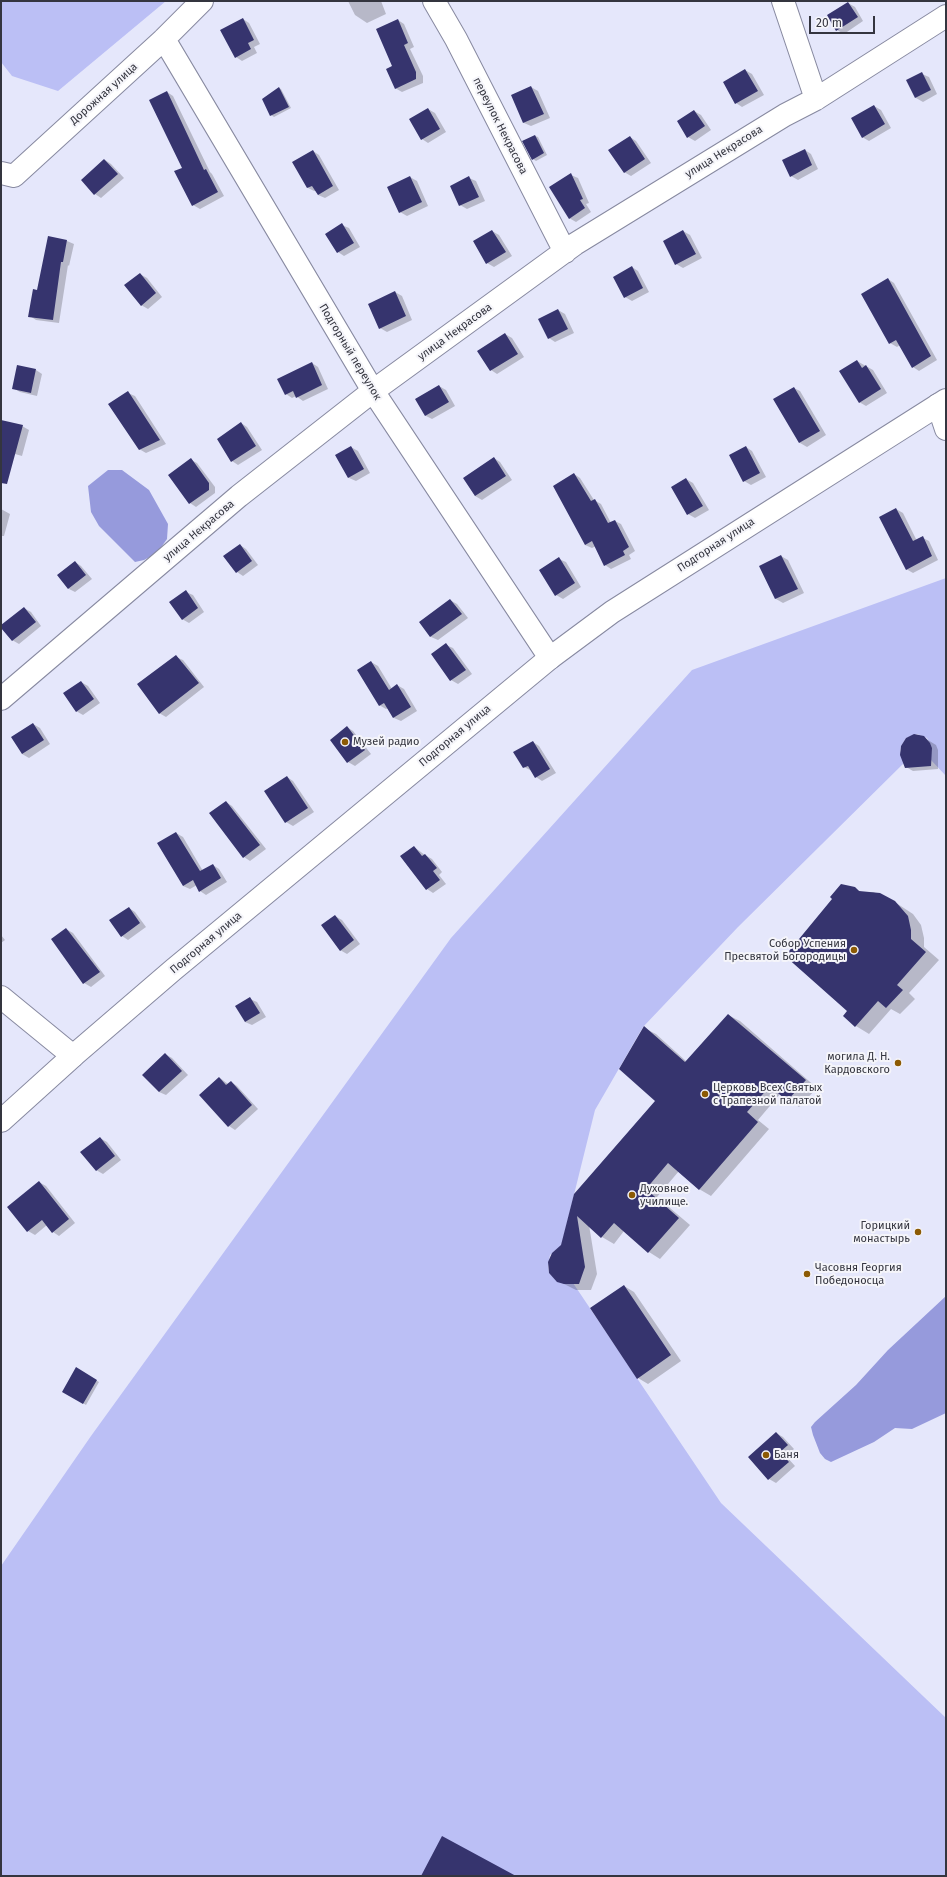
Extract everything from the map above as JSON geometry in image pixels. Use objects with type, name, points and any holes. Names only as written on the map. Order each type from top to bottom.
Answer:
[{"type":"street","name":"Дорожная улица","points":[[1,173],[14,176],[164,39],[202,1]]},
{"type":"street","name":"переулок Некрасова","points":[[434,1],[456,39],[565,252]]},
{"type":"street","points":[[783,1],[816,99]]},
{"type":"street","name":"улица Некрасова","points":[[1,699],[239,496],[373,391],[565,252],[785,115],[816,99],[946,16]]},
{"type":"street","name":"Подгорный переулок","points":[[164,39],[373,391],[550,658]]},
{"type":"street","points":[[942,403],[946,429]]},
{"type":"street","name":"Подгорная улица","points":[[1,1121],[73,1056],[179,965],[550,658],[612,612],[942,403]]},
{"type":"street","points":[[1,997],[73,1056]]},
{"type":"shaded area","points":[[1,1],[166,1],[58,91],[12,76],[1,62]]},
{"type":"shaded area","points":[[108,470],[122,470],[149,490],[168,524],[167,539],[157,553],[144,560],[135,562],[99,526],[91,512],[88,486]]},
{"type":"shaded area","points":[[946,578],[946,776],[930,759],[932,748],[927,738],[917,734],[906,738],[900,751],[905,762],[738,927],[643,1027],[595,1110],[561,1247],[550,1255],[548,1266],[549,1273],[557,1281],[573,1283],[721,1503],[946,1718],[946,1876],[1,1876],[1,1566],[91,1436],[451,938],[692,670]]},
{"type":"shaded area","points":[[946,1296],[946,1413],[912,1429],[895,1428],[874,1442],[831,1462],[825,1459],[820,1453],[811,1427],[856,1385],[888,1350]]},
{"type":"building","points":[[848,2],[858,17],[836,31],[827,15]]},
{"type":"building","points":[[243,18],[254,40],[248,43],[251,49],[235,58],[220,30]]},
{"type":"building","points":[[398,19],[408,43],[404,45],[416,72],[416,79],[395,89],[386,69],[392,66],[376,29]]},
{"type":"building","points":[[745,69],[758,91],[735,104],[723,82]]},
{"type":"building","points":[[922,72],[931,90],[915,98],[906,80]]},
{"type":"building","points":[[531,86],[544,114],[523,123],[511,95]]},
{"type":"building","points":[[279,87],[289,107],[270,116],[262,99]]},
{"type":"building","points":[[167,91],[204,170],[206,169],[218,192],[192,206],[174,171],[182,168],[149,100]]},
{"type":"building","points":[[874,105],[885,124],[862,138],[851,118]]},
{"type":"building","points":[[428,108],[440,129],[421,140],[409,119]]},
{"type":"building","points":[[694,110],[705,126],[687,138],[677,121]]},
{"type":"building","points":[[535,135],[544,153],[532,160],[522,141]]},
{"type":"building","points":[[630,136],[645,159],[624,173],[608,150]]},
{"type":"building","points":[[805,149],[812,165],[790,177],[782,160]]},
{"type":"building","points":[[313,150],[333,186],[318,195],[312,186],[307,188],[292,162]]},
{"type":"building","points":[[104,159],[118,174],[94,195],[81,180]]},
{"type":"building","points":[[571,173],[583,199],[580,200],[585,208],[569,219],[549,187]]},
{"type":"building","points":[[410,176],[422,202],[399,213],[387,187]]},
{"type":"building","points":[[469,176],[479,197],[459,206],[450,186]]},
{"type":"building","points":[[342,223],[354,243],[337,253],[325,234]]},
{"type":"building","points":[[492,230],[506,252],[486,264],[473,241]]},
{"type":"building","points":[[683,230],[696,254],[675,265],[663,241]]},
{"type":"building","points":[[48,236],[67,240],[63,262],[61,262],[53,320],[28,317],[33,289],[37,290]]},
{"type":"building","points":[[632,266],[643,288],[624,298],[613,277]]},
{"type":"building","points":[[140,273],[156,293],[141,306],[124,285]]},
{"type":"building","points":[[888,278],[931,356],[912,368],[896,340],[889,344],[861,294]]},
{"type":"building","points":[[395,291],[406,316],[379,329],[368,304]]},
{"type":"building","points":[[558,309],[568,329],[548,339],[538,319]]},
{"type":"building","points":[[505,333],[518,354],[490,371],[477,351]]},
{"type":"building","points":[[857,360],[862,368],[866,365],[881,389],[859,403],[839,371]]},
{"type":"building","points":[[312,362],[322,385],[296,398],[293,391],[285,395],[277,379]]},
{"type":"building","points":[[17,365],[36,369],[31,393],[12,389]]},
{"type":"building","points":[[439,385],[449,402],[425,416],[415,399]]},
{"type":"building","points":[[794,387],[820,431],[799,443],[773,399]]},
{"type":"building","points":[[128,391],[160,440],[139,450],[108,404]]},
{"type":"building","points":[[1,420],[23,425],[7,484],[1,483]]},
{"type":"building","points":[[241,422],[256,446],[231,462],[217,439]]},
{"type":"building","points":[[351,446],[364,469],[348,478],[335,455]]},
{"type":"building","points":[[746,446],[760,473],[743,482],[729,455]]},
{"type":"building","points":[[494,457],[506,476],[475,496],[463,478]]},
{"type":"building","points":[[191,458],[209,483],[209,490],[189,504],[168,475]]},
{"type":"building","points":[[574,473],[591,501],[595,499],[608,523],[615,520],[629,547],[623,551],[625,555],[604,566],[592,541],[585,545],[553,486]]},
{"type":"building","points":[[686,478],[703,506],[687,515],[671,487]]},
{"type":"building","points":[[896,508],[913,541],[923,536],[932,556],[906,570],[879,517]]},
{"type":"building","points":[[240,544],[252,561],[236,573],[223,556]]},
{"type":"building","points":[[781,555],[798,589],[775,599],[759,566]]},
{"type":"building","points":[[559,557],[575,583],[555,596],[539,570]]},
{"type":"building","points":[[75,561],[86,575],[68,589],[57,575]]},
{"type":"building","points":[[186,590],[198,608],[182,620],[169,602]]},
{"type":"building","points":[[450,599],[462,614],[430,637],[419,622]]},
{"type":"building","points":[[24,607],[36,622],[12,641],[1,628],[1,625]]},
{"type":"building","points":[[446,643],[466,670],[450,681],[431,654]]},
{"type":"building","points":[[176,655],[199,683],[159,714],[137,684]]},
{"type":"building","points":[[371,661],[389,690],[397,684],[411,707],[393,718],[384,703],[379,706],[357,670]]},
{"type":"building","points":[[81,681],[94,699],[76,712],[63,693]]},
{"type":"building","points":[[33,723],[44,740],[22,754],[11,737]]},
{"type":"building","name":"Музей радио","points":[[347,726],[365,750],[347,763],[330,740]]},
{"type":"building","points":[[914,734],[924,736],[930,743],[932,748],[931,766],[905,768],[900,755],[901,746],[906,738]]},
{"type":"building","points":[[533,741],[550,769],[535,778],[528,766],[523,768],[513,752]]},
{"type":"building","points":[[287,776],[308,808],[285,823],[264,791]]},
{"type":"building","points":[[226,801],[260,845],[243,858],[209,813]]},
{"type":"building","points":[[176,832],[200,871],[213,864],[221,878],[199,892],[193,880],[183,886],[157,843]]},
{"type":"building","points":[[414,846],[422,856],[425,854],[437,868],[433,871],[440,880],[426,890],[400,856]]},
{"type":"building","name":"Собор Успения Пресвятой Богородицы","points":[[841,884],[855,887],[859,891],[880,893],[895,901],[908,916],[911,939],[926,952],[897,985],[903,990],[886,1008],[878,1001],[855,1027],[843,1016],[847,1011],[785,956],[832,899],[830,897]]},
{"type":"building","points":[[129,907],[140,923],[121,937],[109,920]]},
{"type":"building","points":[[335,915],[354,940],[340,951],[321,925]]},
{"type":"building","points":[[66,928],[100,972],[83,984],[51,939]]},
{"type":"building","points":[[250,997],[260,1013],[245,1022],[235,1006]]},
{"type":"building","name":"Церковь Всех Святых с Трапезной палатой","points":[[728,1014],[806,1080],[787,1101],[770,1086],[747,1112],[758,1122],[699,1190],[668,1163],[646,1189],[679,1218],[648,1253],[614,1223],[601,1238],[577,1216],[585,1267],[579,1284],[564,1284],[557,1282],[549,1273],[548,1262],[552,1253],[561,1245],[574,1194],[655,1101],[619,1069],[644,1026],[685,1062]]},
{"type":"building","points":[[165,1053],[182,1071],[159,1092],[142,1075]]},
{"type":"building","points":[[219,1077],[226,1085],[231,1081],[252,1105],[228,1127],[199,1095]]},
{"type":"building","points":[[100,1137],[115,1156],[96,1171],[80,1152]]},
{"type":"building","points":[[39,1181],[69,1219],[52,1233],[42,1220],[27,1232],[7,1207]]},
{"type":"building","points":[[624,1285],[671,1355],[637,1379],[590,1308]]},
{"type":"building","points":[[76,1367],[97,1380],[83,1404],[62,1392]]},
{"type":"building","name":"Баня","points":[[776,1432],[788,1445],[780,1452],[789,1462],[768,1480],[748,1457]]},
{"type":"building","points":[[442,1836],[516,1876],[421,1876]]},
{"type":"place","name":"Музей радио","points":[[345,742]]},
{"type":"place","name":"Собор Успения Пресвятой Богородицы","points":[[854,950]]},
{"type":"place","name":"могила Д. Н. Кардовского","points":[[898,1063]]},
{"type":"place","name":"Церковь Всех Святых с Трапезной палатой","points":[[705,1094]]},
{"type":"place","name":"Духовное училище.","points":[[632,1195]]},
{"type":"place","name":"Горицкий монастырь","points":[[918,1232]]},
{"type":"place","name":"Часовня Георгия Победоносца","points":[[807,1274]]},
{"type":"place","name":"Баня","points":[[766,1455]]}]
